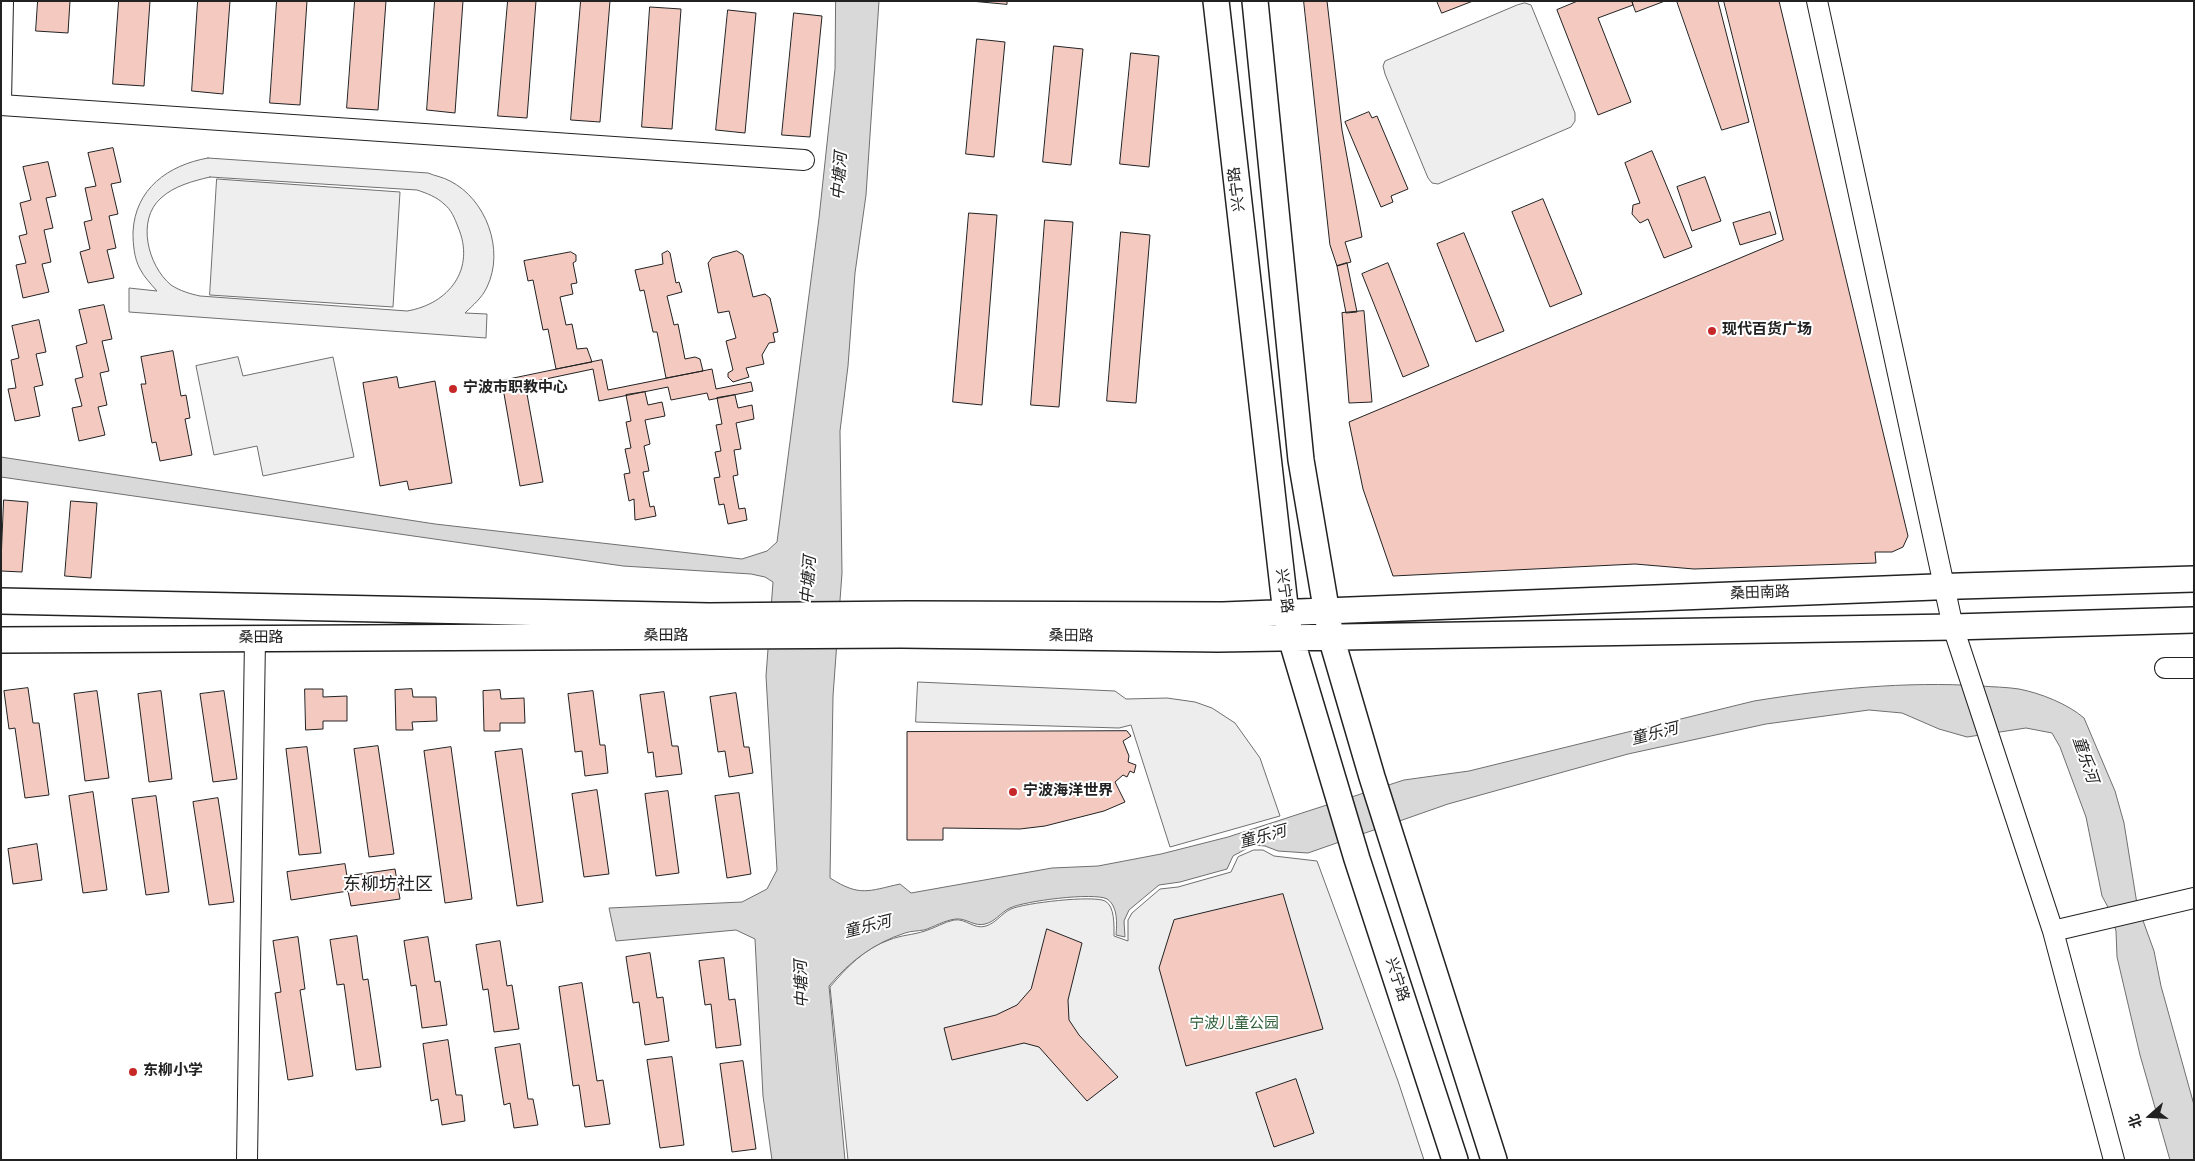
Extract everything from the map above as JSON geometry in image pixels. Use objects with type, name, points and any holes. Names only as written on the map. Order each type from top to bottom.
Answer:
[{"type":"main road","name":"兴宁路","points":[[1216,1],[1286,614],[1291,638],[1357,859],[1455,1160]]},
{"type":"main road","points":[[1255,1],[1301,460],[1332,638],[1372,777],[1494,1160]]},
{"type":"main road","name":"桑田南路","points":[[1327,613],[1944,587],[2194,579]]},
{"type":"main road","name":"桑田路","points":[[1,601],[708,626]]},
{"type":"main road","name":"桑田路","points":[[1,640],[255,639],[708,626],[904,624],[1327,613]]},
{"type":"main road","points":[[1332,638],[1953,627],[2194,620]]},
{"type":"main road","name":"桑田路","points":[[904,624],[1218,639],[1332,638]]},
{"type":"street","points":[[3,1],[1,103],[804,160]]},
{"type":"street","points":[[1817,1],[1953,627],[2053,931],[2114,1160]]},
{"type":"street","points":[[248,1160],[255,639]]},
{"type":"street","points":[[2165,668],[2194,668]]},
{"type":"street","points":[[2053,931],[2194,898]]},
{"type":"green space","points":[[1525,3],[1531,5],[1575,113],[1575,121],[1571,127],[1438,184],[1432,183],[1428,178],[1385,74],[1383,66],[1385,61]]},
{"type":"green space","points":[[208,158],[428,173],[450,181],[463,189],[473,200],[489,227],[493,242],[492,273],[487,287],[480,298],[465,313],[487,314],[486,338],[129,312],[129,288],[157,291],[142,272],[135,256],[133,232],[135,217],[140,203],[156,182],[167,173],[193,161]],"holes":[[[210,177],[417,190],[438,199],[451,211],[463,242],[464,257],[461,270],[455,282],[446,292],[435,301],[407,311],[200,296],[174,287],[163,277],[151,255],[148,243],[147,230],[149,218],[153,207],[161,198],[178,187]]]},
{"type":"green space","points":[[217,179],[400,192],[393,307],[210,295]]},
{"type":"green space","points":[[238,357],[243,376],[333,357],[354,457],[263,476],[257,446],[214,455],[196,366]]},
{"type":"green space","name":"宁波儿童公园","points":[[1254,850],[1263,850],[1274,856],[1317,861],[1398,1081],[1424,1160],[848,1160],[830,987],[864,953],[889,940],[925,931],[950,921],[958,920],[982,927],[990,925],[1011,909],[1043,902],[1073,899],[1098,899],[1105,901],[1111,907],[1114,936],[1128,941],[1128,920],[1132,913],[1160,889],[1178,887],[1231,872],[1238,857]]},
{"type":"shaded area","points":[[918,682],[1115,691],[1126,699],[1167,698],[1195,702],[1212,708],[1235,723],[1260,758],[1280,816],[1170,847],[1131,725],[1119,728],[916,722]]},
{"type":"water","points":[[836,1],[879,1],[866,195],[855,273],[848,366],[840,431],[842,573],[833,696],[830,878],[857,890],[872,890],[900,884],[911,893],[1052,868],[1098,866],[1161,854],[1228,837],[1404,780],[1469,771],[1754,701],[1810,693],[1896,685],[1953,685],[2019,689],[2053,700],[2070,708],[2084,718],[2115,791],[2124,823],[2137,904],[2154,951],[2161,986],[2194,1105],[2194,1160],[2170,1160],[2140,1055],[2117,957],[2116,931],[2110,911],[2102,896],[2086,817],[2060,747],[2052,733],[2026,728],[1967,737],[1939,729],[1902,713],[1869,710],[1766,724],[1628,754],[1448,804],[1308,853],[1278,851],[1265,846],[1253,845],[1233,856],[1227,869],[1180,882],[1159,885],[1129,910],[1124,921],[1125,937],[1116,935],[1116,916],[1111,902],[1100,897],[1088,896],[1059,898],[1018,905],[1010,908],[992,921],[981,925],[956,919],[924,930],[907,932],[894,937],[863,954],[829,986],[845,1160],[772,1160],[763,1096],[755,939],[736,930],[616,941],[609,908],[742,902],[767,889],[777,870],[766,676],[773,582],[765,577],[751,574],[623,566],[1,477],[1,457],[435,524],[742,559],[767,551],[777,542],[819,218],[835,69]]},
{"type":"building","points":[[38,1],[70,1],[68,33],[36,31]]},
{"type":"building","points":[[119,1],[150,1],[144,86],[113,84]]},
{"type":"building","points":[[198,1],[230,1],[223,94],[192,91]]},
{"type":"building","points":[[277,1],[307,1],[300,105],[270,103]]},
{"type":"building","points":[[355,1],[386,1],[378,110],[347,108]]},
{"type":"building","points":[[435,1],[463,1],[455,113],[427,110]]},
{"type":"building","points":[[508,1],[536,1],[527,118],[498,116]]},
{"type":"building","points":[[581,1],[610,1],[600,122],[571,120]]},
{"type":"building","points":[[971,1],[1007,1],[1007,4]]},
{"type":"building","points":[[1304,1],[1327,1],[1342,130],[1362,237],[1345,242],[1351,262],[1337,266],[1330,245]]},
{"type":"building","points":[[1437,1],[1473,1],[1442,13]]},
{"type":"building","points":[[1578,1],[1632,1],[1633,5],[1598,18],[1631,102],[1598,115],[1557,10]]},
{"type":"building","points":[[1632,1],[1665,1],[1636,12]]},
{"type":"building","points":[[1677,1],[1718,1],[1749,122],[1722,130]]},
{"type":"building","name":"现代百货广场","points":[[1724,1],[1779,1],[1908,536],[1903,547],[1892,552],[1875,552],[1876,563],[1694,569],[1635,564],[1393,576],[1363,489],[1349,422],[1783,240]]},
{"type":"building","points":[[650,7],[681,9],[672,129],[642,127]]},
{"type":"building","points":[[728,10],[756,13],[745,133],[716,130]]},
{"type":"building","points":[[794,13],[822,16],[810,137],[782,135]]},
{"type":"building","points":[[977,39],[1005,42],[994,157],[966,154]]},
{"type":"building","points":[[1054,46],[1083,49],[1071,165],[1043,162]]},
{"type":"building","points":[[1131,53],[1159,56],[1149,167],[1120,164]]},
{"type":"building","points":[[1369,112],[1372,118],[1377,116],[1408,189],[1391,196],[1393,202],[1381,207],[1345,122]]},
{"type":"building","points":[[113,148],[121,182],[111,184],[118,214],[109,216],[116,248],[107,250],[114,278],[88,283],[80,252],[90,249],[84,222],[92,220],[85,188],[96,186],[88,153]]},
{"type":"building","points":[[1652,151],[1692,247],[1664,258],[1648,219],[1640,223],[1632,214],[1633,205],[1640,203],[1625,163]]},
{"type":"building","points":[[48,162],[56,196],[46,198],[53,228],[44,230],[51,262],[42,264],[49,292],[23,298],[16,265],[26,263],[19,236],[27,234],[20,203],[31,200],[23,167]]},
{"type":"building","points":[[1705,177],[1721,221],[1692,231],[1677,187]]},
{"type":"building","points":[[1543,199],[1582,294],[1550,307],[1512,212]]},
{"type":"building","points":[[1770,212],[1776,234],[1740,245],[1733,223]]},
{"type":"building","points":[[969,213],[997,215],[982,405],[953,402]]},
{"type":"building","points":[[1045,220],[1073,222],[1059,407],[1031,405]]},
{"type":"building","points":[[1121,232],[1150,235],[1136,403],[1107,401]]},
{"type":"building","points":[[1464,233],[1504,331],[1476,342],[1437,244]]},
{"type":"building","points":[[668,251],[676,283],[679,282],[682,292],[667,296],[674,325],[678,324],[685,359],[695,357],[700,359],[703,371],[666,378],[657,332],[653,332],[644,290],[640,291],[635,270],[663,264],[662,254]]},
{"type":"building","points":[[737,251],[743,255],[753,297],[765,294],[770,298],[778,332],[773,333],[775,342],[769,343],[762,355],[764,364],[746,368],[749,377],[733,382],[728,377],[728,373],[733,370],[726,341],[736,338],[729,311],[718,313],[708,263],[712,258]]},
{"type":"building","points":[[571,252],[576,255],[576,261],[573,263],[577,283],[571,284],[573,294],[560,297],[566,325],[572,324],[577,349],[587,348],[592,362],[556,369],[548,329],[543,330],[533,280],[528,281],[524,261]]},
{"type":"building","points":[[1347,263],[1357,312],[1346,313],[1337,266]]},
{"type":"building","points":[[1388,263],[1429,366],[1403,377],[1362,274]]},
{"type":"building","points":[[104,305],[112,339],[102,341],[109,371],[100,373],[107,405],[98,407],[105,435],[79,441],[72,408],[82,406],[75,379],[83,377],[76,346],[87,343],[79,310]]},
{"type":"building","points":[[1364,311],[1372,402],[1349,403],[1342,313]]},
{"type":"building","points":[[39,320],[46,352],[36,354],[43,385],[34,387],[40,416],[15,421],[8,389],[16,388],[11,360],[19,358],[12,326]]},
{"type":"building","points":[[173,351],[181,396],[186,395],[190,418],[185,419],[192,455],[160,461],[156,442],[152,443],[141,384],[146,384],[141,357]]},
{"type":"building","points":[[602,360],[608,390],[712,369],[716,389],[751,382],[753,391],[709,400],[707,393],[671,400],[668,387],[599,401],[593,369],[503,388],[501,381]]},
{"type":"building","points":[[397,377],[399,388],[435,381],[452,483],[409,490],[407,481],[380,486],[363,383]]},
{"type":"building","points":[[525,383],[543,482],[520,486],[503,388]]},
{"type":"building","points":[[645,392],[648,405],[662,402],[665,416],[645,420],[650,444],[644,446],[649,471],[643,472],[650,507],[654,506],[656,516],[635,520],[634,499],[629,501],[624,474],[630,473],[625,449],[631,448],[626,422],[631,421],[626,395]]},
{"type":"building","points":[[735,395],[738,408],[752,405],[754,419],[736,423],[741,449],[734,450],[738,475],[733,476],[739,509],[745,508],[747,520],[728,524],[724,504],[719,505],[714,478],[720,477],[715,452],[721,451],[716,425],[722,424],[717,398]]},
{"type":"building","points":[[4,500],[28,502],[22,572],[1,571]]},
{"type":"building","points":[[71,501],[97,503],[91,578],[65,576]]},
{"type":"building","points":[[28,688],[33,723],[39,723],[49,795],[25,798],[15,728],[9,729],[4,691]]},
{"type":"building","points":[[305,689],[323,689],[323,697],[347,696],[347,721],[323,721],[323,729],[306,730]]},
{"type":"building","points":[[412,689],[413,697],[436,697],[437,721],[412,722],[413,730],[396,730],[395,690]]},
{"type":"building","points":[[500,690],[501,699],[524,698],[525,723],[500,723],[500,731],[484,731],[483,691]]},
{"type":"building","points":[[97,691],[109,778],[85,781],[74,694]]},
{"type":"building","points":[[161,691],[172,779],[149,782],[138,694]]},
{"type":"building","points":[[224,691],[237,779],[213,782],[200,694]]},
{"type":"building","points":[[593,691],[600,745],[605,745],[608,773],[585,776],[582,751],[575,752],[568,694]]},
{"type":"building","points":[[664,692],[672,746],[678,746],[682,774],[656,777],[653,752],[648,753],[640,695]]},
{"type":"building","points":[[736,693],[744,747],[749,747],[753,773],[729,777],[725,751],[718,752],[710,697]]},
{"type":"building","name":"宁波海洋世界","points":[[1127,731],[1131,736],[1123,741],[1129,756],[1128,762],[1136,765],[1134,773],[1130,771],[1127,777],[1123,775],[1115,782],[1125,802],[1104,811],[1045,826],[1020,829],[943,828],[943,840],[907,840],[907,732]]},
{"type":"building","points":[[378,746],[394,854],[369,857],[354,749]]},
{"type":"building","points":[[307,747],[321,853],[299,855],[286,749]]},
{"type":"building","points":[[451,747],[472,899],[445,903],[424,751]]},
{"type":"building","points":[[522,749],[543,902],[517,906],[495,752]]},
{"type":"building","points":[[597,790],[609,874],[584,877],[572,794]]},
{"type":"building","points":[[668,791],[679,873],[656,876],[645,794]]},
{"type":"building","points":[[93,792],[107,890],[83,893],[69,796]]},
{"type":"building","points":[[739,793],[751,874],[727,878],[715,796]]},
{"type":"building","points":[[156,796],[169,892],[146,895],[132,799]]},
{"type":"building","points":[[218,798],[234,902],[209,905],[193,802]]},
{"type":"building","points":[[37,844],[42,880],[13,884],[8,849]]},
{"type":"building","points":[[345,864],[347,876],[395,869],[400,899],[351,906],[348,891],[291,900],[287,872]]},
{"type":"building","points":[[1283,894],[1323,1029],[1186,1066],[1159,968],[1174,920]]},
{"type":"building","points":[[1047,929],[1082,943],[1068,1000],[1069,1020],[1079,1035],[1118,1077],[1087,1101],[1039,1047],[1024,1043],[952,1060],[944,1028],[996,1015],[1017,1005],[1031,989]]},
{"type":"building","points":[[357,936],[363,980],[368,979],[381,1067],[356,1070],[344,984],[337,985],[330,940]]},
{"type":"building","points":[[298,937],[305,989],[300,990],[313,1076],[288,1080],[275,993],[281,992],[273,941]]},
{"type":"building","points":[[428,937],[435,982],[440,981],[447,1025],[422,1028],[416,985],[411,986],[404,941]]},
{"type":"building","points":[[500,941],[507,986],[512,985],[519,1029],[494,1032],[488,989],[483,990],[476,945]]},
{"type":"building","points":[[650,953],[657,998],[663,997],[669,1041],[645,1045],[639,1002],[633,1003],[626,957]]},
{"type":"building","points":[[724,958],[729,1000],[735,999],[741,1045],[716,1048],[711,1004],[705,1005],[699,961]]},
{"type":"building","points":[[582,983],[597,1081],[603,1080],[610,1124],[585,1127],[579,1085],[573,1086],[559,987]]},
{"type":"building","points":[[448,1040],[456,1095],[462,1095],[465,1121],[442,1125],[438,1099],[431,1101],[423,1044]]},
{"type":"building","points":[[520,1044],[528,1099],[533,1099],[538,1125],[514,1128],[510,1103],[504,1105],[495,1048]]},
{"type":"building","points":[[672,1057],[684,1145],[660,1148],[647,1060]]},
{"type":"building","points":[[743,1061],[756,1149],[732,1152],[720,1064]]},
{"type":"building","points":[[1296,1079],[1314,1133],[1274,1147],[1256,1093]]},
{"type":"place","name":"现代百货广场","points":[[1712,331]]},
{"type":"place","name":"宁波市职教中心","points":[[453,389]]},
{"type":"place","name":"宁波海洋世界","points":[[1013,792]]},
{"type":"place","name":"东柳小学","points":[[133,1072]]},
{"type":"district","name":"东柳坊社区","points":[[388,886]]},
{"type":"water label","name":"中塘河","points":[[841,176]]},
{"type":"water label","name":"中塘河","points":[[810,580]]},
{"type":"water label","name":"童乐河","points":[[1655,735]]},
{"type":"water label","name":"童乐河","points":[[2084,760]]},
{"type":"water label","name":"童乐河","points":[[1263,838]]},
{"type":"water label","name":"童乐河","points":[[868,928]]},
{"type":"water label","name":"中塘河","points":[[803,984]]}]
